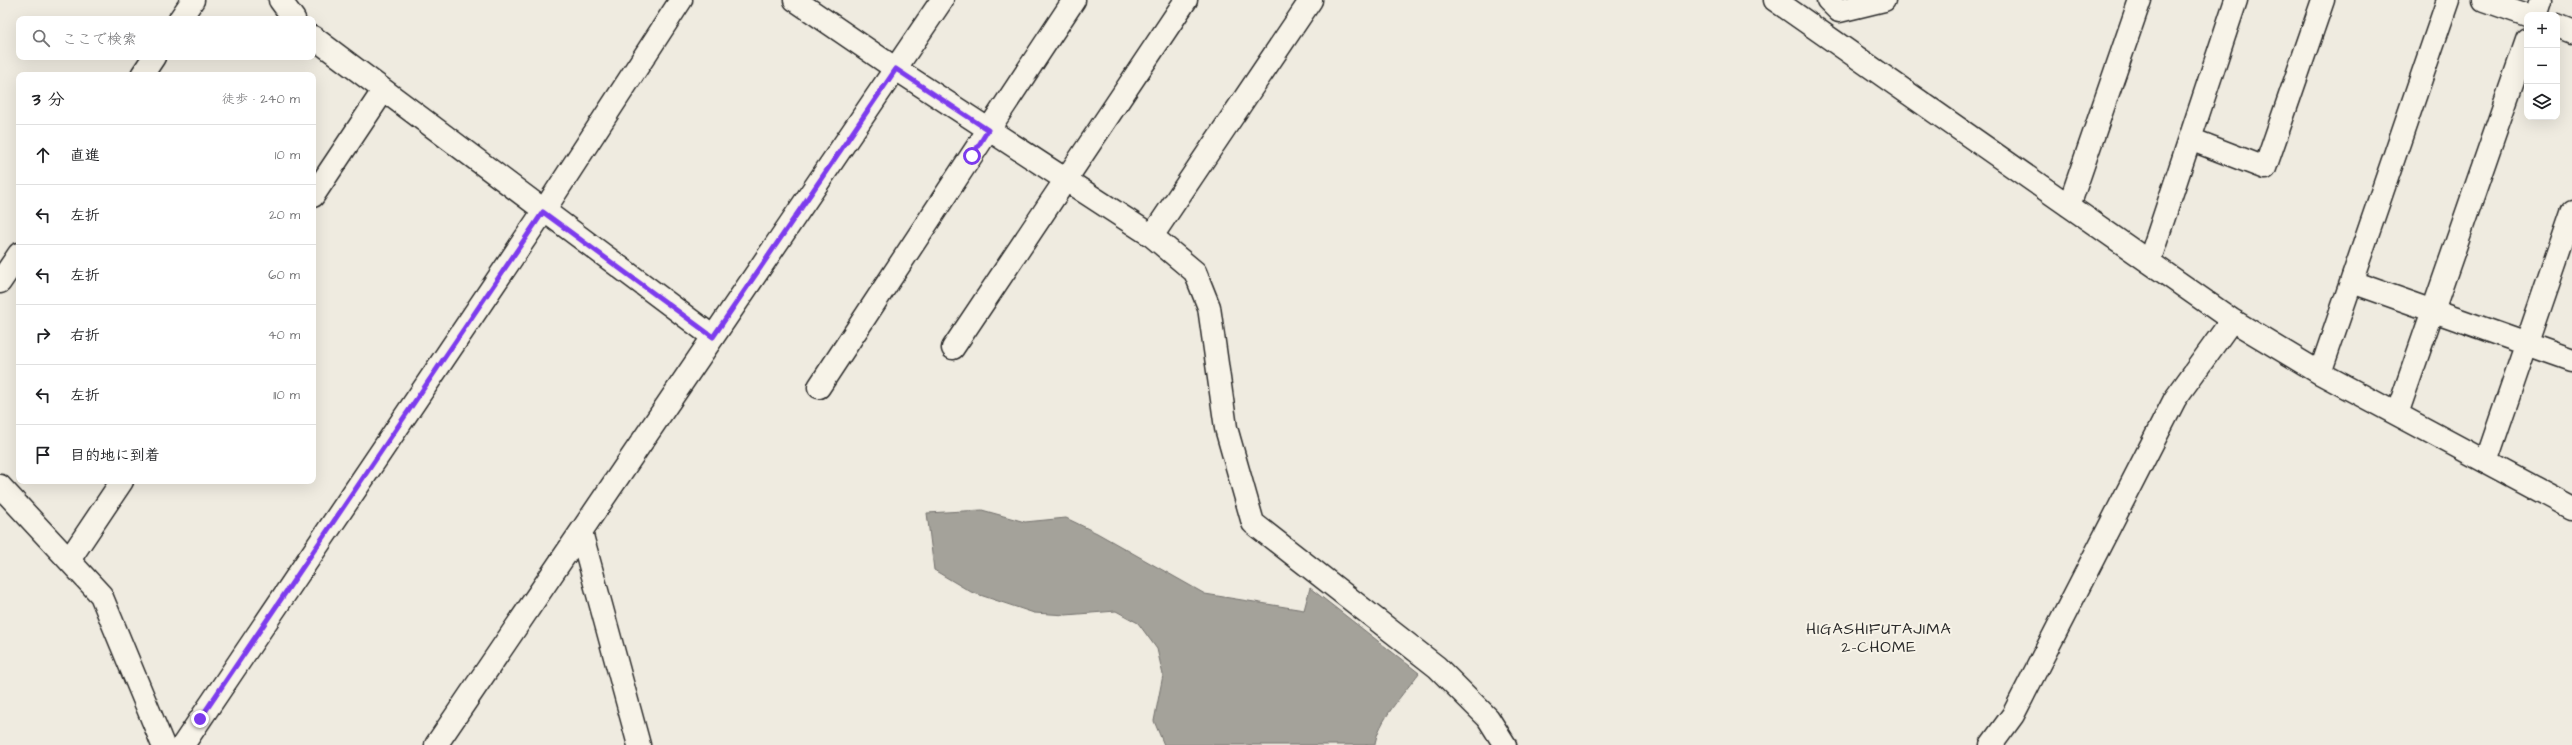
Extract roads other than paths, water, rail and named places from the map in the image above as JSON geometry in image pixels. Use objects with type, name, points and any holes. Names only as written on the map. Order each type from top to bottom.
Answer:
[{"type":"street","points":[[182,16],[193,0]]},
{"type":"street","points":[[280,0],[292,16]]},
{"type":"street","points":[[182,745],[543,212],[681,0]]},
{"type":"street","points":[[795,0],[988,130],[1152,236],[1195,272],[1209,307],[1226,428],[1253,523],[1437,667],[1488,718],[1505,745]]},
{"type":"street","points":[[436,745],[942,0]]},
{"type":"street","points":[[819,387],[1074,0]]},
{"type":"street","points":[[953,348],[1186,0]]},
{"type":"street","points":[[1152,236],[1311,0]]},
{"type":"street","points":[[1775,0],[2232,320],[2320,373],[2572,508]]},
{"type":"street","points":[[1829,38],[1836,4],[1884,0]]},
{"type":"street","points":[[2069,206],[2140,0]]},
{"type":"street","points":[[2149,262],[2236,0]]},
{"type":"street","points":[[2190,139],[2265,168],[2323,0]]},
{"type":"street","points":[[2320,373],[2448,0]]},
{"type":"street","points":[[2484,0],[2524,14]]},
{"type":"street","points":[[2537,12],[2540,0]]},
{"type":"street","points":[[2560,26],[2572,31]]},
{"type":"street","points":[[316,39],[543,212],[713,337]]},
{"type":"street","points":[[2397,414],[2524,48]]},
{"type":"street","points":[[144,72],[152,60]]},
{"type":"street","points":[[316,192],[383,91]]},
{"type":"street","points":[[2486,462],[2572,211]]},
{"type":"street","points":[[2,272],[16,257]]},
{"type":"street","points":[[2352,282],[2572,360]]},
{"type":"street","points":[[1991,745],[2013,715],[2175,399],[2232,320]]},
{"type":"street","points":[[69,560],[120,484]]},
{"type":"street","points":[[0,486],[102,595],[163,745]]},
{"type":"street","points":[[581,532],[639,745]]},
{"type":"district","name":"HIGASHIFUTAJIMA 2-CHOME","points":[[1879,637]]}]
